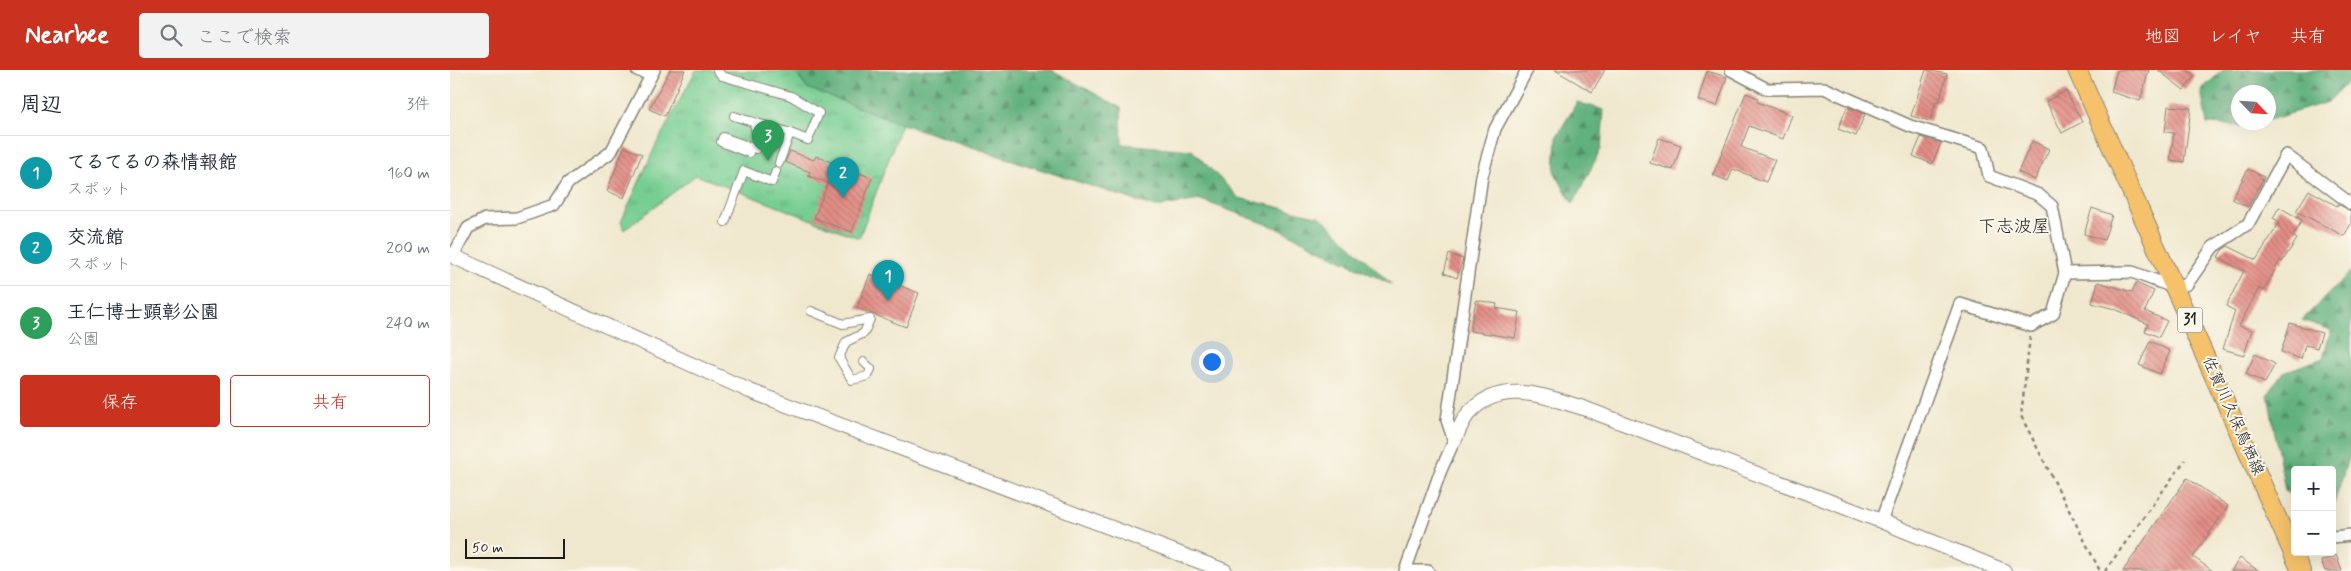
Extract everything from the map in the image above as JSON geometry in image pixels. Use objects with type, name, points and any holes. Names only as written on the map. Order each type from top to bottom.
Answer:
[{"type":"main road","name":"佐賀川久保鳥栖線","points":[[2077,70],[2291,543]]},
{"type":"main road","name":"佐賀川久保鳥栖線","points":[[2296,556],[2301,571]]},
{"type":"street","points":[[637,70],[653,73],[611,152],[568,183],[554,205],[517,218],[485,219],[468,228],[451,255],[750,391],[1225,571]]},
{"type":"street","points":[[717,70],[722,76],[791,96],[819,113],[808,140],[771,125],[754,124],[734,116]]},
{"type":"street","points":[[1454,441],[1447,420],[1482,176],[1495,129],[1527,70]]},
{"type":"street","points":[[1731,70],[1767,89],[1824,88],[1910,126],[1983,148],[1989,176],[2039,195],[2052,206],[2065,273],[2053,314],[2031,326],[1960,304],[1881,520]]},
{"type":"street","points":[[750,153],[721,142],[723,137],[756,149],[759,142],[754,124]]},
{"type":"street","points":[[779,163],[790,134]]},
{"type":"street","points":[[2065,273],[2132,272],[2176,288],[2188,284],[2213,247],[2248,224],[2286,155],[2351,204]]},
{"type":"street","points":[[725,222],[744,171],[772,182],[776,171]]},
{"type":"street","points":[[811,311],[843,324],[870,319],[864,333],[846,342],[839,358],[852,380],[868,376],[871,369],[864,362]]},
{"type":"street","points":[[1428,571],[1405,571],[1441,470],[1454,441],[1468,414],[1486,399],[1512,391],[1545,396],[1586,409],[1881,520],[2004,571]]},
{"type":"street","points":[[2336,537],[2351,535]]},
{"type":"path","points":[[2031,326],[2021,416],[2100,571]]},
{"type":"path","points":[[2105,571],[2185,460]]},
{"type":"green space","points":[[696,70],[794,72],[807,88],[902,124],[859,238],[696,175],[624,230],[621,222],[655,147]]},
{"type":"green space","points":[[795,70],[1052,70],[1121,108],[1122,144],[1192,150],[1239,198],[1321,217],[1392,285],[1277,228],[1201,200],[1155,207],[902,124],[807,88]]},
{"type":"green space","points":[[2223,70],[2351,70],[2351,79],[2328,102],[2276,118],[2276,85],[2231,85],[2231,125],[2207,124],[2201,90]]},
{"type":"green space","points":[[1577,102],[1604,110],[1601,149],[1573,204],[1555,173],[1557,136]]},
{"type":"green space","points":[[2351,271],[2351,458],[2348,460],[2336,498],[2336,466],[2291,466],[2291,495],[2285,491],[2268,394],[2284,372],[2323,358],[2331,330],[2302,320]]},
{"type":"building","points":[[670,70],[685,70],[665,116],[649,109]]},
{"type":"building","points":[[1555,70],[1605,70],[1592,92]]},
{"type":"building","points":[[1926,70],[1947,74],[1939,102],[1936,101],[1930,121],[1911,116]]},
{"type":"building","points":[[2117,70],[2149,70],[2140,101],[2111,92]]},
{"type":"building","points":[[2158,70],[2188,70],[2195,76],[2184,90]]},
{"type":"building","points":[[1707,71],[1727,77],[1717,106],[1698,100]]},
{"type":"building","points":[[2066,91],[2082,122],[2062,133],[2046,101]]},
{"type":"building","points":[[1746,93],[1758,98],[1757,102],[1792,115],[1783,139],[1749,126],[1741,147],[1775,160],[1766,182],[1733,169],[1728,181],[1713,175]]},
{"type":"building","points":[[2168,106],[2191,108],[2184,162],[2170,160],[2174,133],[2165,132]]},
{"type":"building","points":[[1847,107],[1865,114],[1856,136],[1838,129]]},
{"type":"building","points":[[1921,137],[1941,143],[1932,164],[1913,156]]},
{"type":"building","points":[[1659,138],[1681,145],[1673,170],[1650,163]]},
{"type":"building","points":[[2032,141],[2049,149],[2035,180],[2018,172]]},
{"type":"building","points":[[624,147],[642,154],[624,198],[607,191]]},
{"type":"building","points":[[790,151],[814,160],[816,156],[872,178],[852,232],[814,218],[828,183],[808,176],[810,172],[785,162]]},
{"type":"building","points":[[2248,169],[2264,177],[2248,207],[2232,199]]},
{"type":"building","points":[[2309,190],[2337,206],[2338,204],[2351,211],[2351,224],[2344,236],[2296,211]]},
{"type":"building","points":[[2279,207],[2302,220],[2293,236],[2297,239],[2282,262],[2280,260],[2264,291],[2259,288],[2239,326],[2252,330],[2244,355],[2223,349],[2235,311],[2226,306],[2244,271],[2218,257],[2222,250],[2228,246],[2256,260],[2280,222],[2273,218]]},
{"type":"building","points":[[2092,208],[2112,215],[2104,240],[2084,234]]},
{"type":"building","points":[[1449,254],[1463,259],[1457,278],[1444,273]]},
{"type":"building","points":[[870,274],[919,293],[906,327],[857,308]]},
{"type":"building","points":[[2098,282],[2132,292],[2136,283],[2154,291],[2145,311],[2167,321],[2159,337],[2145,331],[2148,324],[2115,309],[2092,303]]},
{"type":"building","points":[[1476,300],[1497,304],[1496,308],[1520,312],[1515,338],[1470,331]]},
{"type":"building","points":[[2290,323],[2322,333],[2317,348],[2305,345],[2301,359],[2281,352]]},
{"type":"building","points":[[2150,341],[2170,351],[2160,374],[2139,365]]},
{"type":"building","points":[[2255,354],[2275,364],[2265,383],[2246,374]]},
{"type":"building","points":[[2187,478],[2228,506],[2193,557],[2213,571],[2123,571]]},
{"type":"building","points":[[2336,555],[2342,571],[2325,571],[2321,561]]},
{"type":"building","points":[[2240,558],[2259,571],[2231,571]]},
{"type":"place","name":"王仁博士顕彰公園","points":[[768,161]]},
{"type":"place","name":"交流館","points":[[843,198]]},
{"type":"place","name":"てるてるの森情報館","points":[[888,301]]},
{"type":"district","name":"下志波屋","points":[[2014,227]]}]
